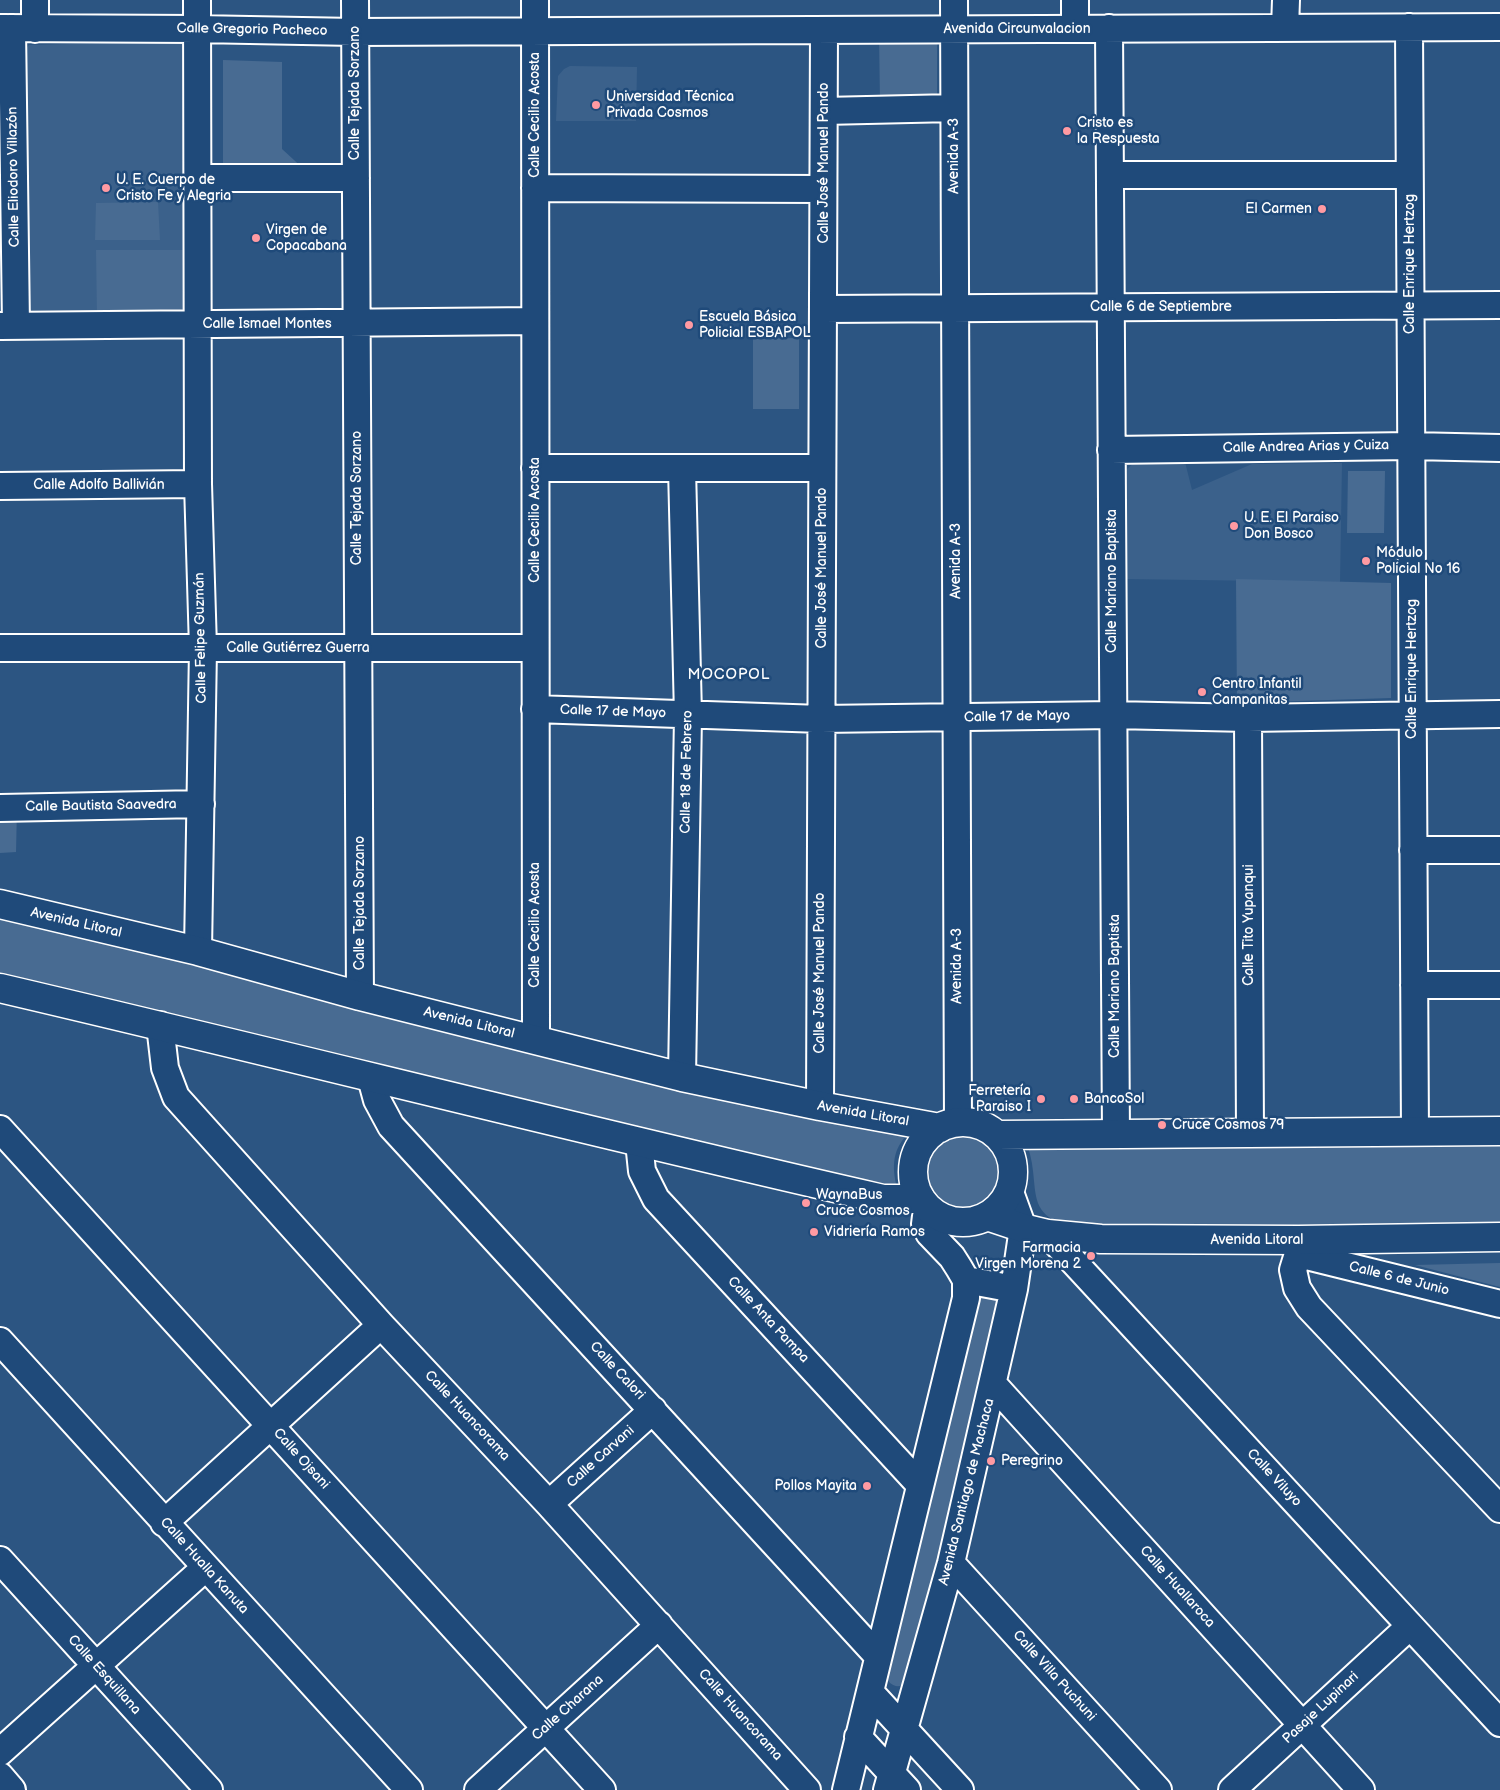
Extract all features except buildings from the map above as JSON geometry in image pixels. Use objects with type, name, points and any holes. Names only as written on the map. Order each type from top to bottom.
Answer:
[{"type":"main road","name":"Avenida Litoral","points":[[0,904],[198,951],[360,996],[682,1076],[820,1106],[949,1125]]},
{"type":"main road","points":[[0,988],[640,1142],[883,1199],[925,1205],[944,1219],[960,1222],[972,1222],[987,1216],[1000,1206],[1010,1192],[1013,1181],[1013,1164],[1008,1148],[989,1128],[969,1122],[949,1125],[932,1133],[922,1144],[914,1162],[914,1181],[925,1205]]},
{"type":"main road","points":[[997,1135],[1500,1131]]},
{"type":"main road","name":"Avenida Litoral","points":[[987,1216],[1036,1231],[1101,1239],[1298,1247],[1500,1237]]},
{"type":"street","name":"Calle Eliodoro Villazón","points":[[8,326],[16,28],[35,0]]},
{"type":"street","name":"Calle Felipe Guzmán","points":[[197,0],[198,484],[202,648],[198,951]]},
{"type":"street","name":"Calle Tejada Sorzano","points":[[355,0],[360,996]]},
{"type":"street","name":"Calle Cecilio Acosta","points":[[535,0],[536,1039]]},
{"type":"street","name":"Avenida A-3","points":[[949,1125],[956,718],[954,0]]},
{"type":"street","points":[[1076,0],[1076,28]]},
{"type":"street","points":[[1285,28],[1286,0]]},
{"type":"street","name":"Calle Enrique Hertzog","points":[[1409,27],[1414,1132]]},
{"type":"street","name":"Avenida Circunvalacion","points":[[535,31],[1500,27]]},
{"type":"street","name":"Calle Gregorio Pacheco","points":[[16,28],[355,32],[535,31]]},
{"type":"street","name":"Calle Mariano Baptista","points":[[1109,28],[1116,1134]]},
{"type":"street","name":"Calle José Manuel Pando","points":[[820,1106],[824,30]]},
{"type":"street","points":[[824,112],[954,108]]},
{"type":"street","points":[[1110,175],[1409,176]]},
{"type":"street","points":[[197,178],[356,178]]},
{"type":"street","points":[[535,188],[823,189]]},
{"type":"street","name":"Calle 6 de Septiembre","points":[[823,309],[1500,305]]},
{"type":"street","name":"Calle Ismael Montes","points":[[8,326],[535,321]]},
{"type":"street","name":"Calle Andrea Arias y Cuiza","points":[[1111,450],[1411,446],[1500,448]]},
{"type":"street","points":[[535,468],[822,468]]},
{"type":"street","name":"Calle 18 de Febrero","points":[[682,468],[688,714],[682,1076]]},
{"type":"street","name":"Calle Adolfo Ballivián","points":[[0,486],[198,484]]},
{"type":"street","name":"Calle Gutiérrez Guerra","points":[[0,648],[535,648]]},
{"type":"street","name":"Calle 17 de Mayo","points":[[535,709],[821,719],[1113,715],[1248,718],[1500,714]]},
{"type":"street","name":"Calle Tito Yupanqui","points":[[1248,718],[1250,1133]]},
{"type":"street","name":"Calle Bautista Saavedra","points":[[0,808],[201,804]]},
{"type":"street","points":[[1413,850],[1500,850]]},
{"type":"street","points":[[1414,985],[1500,985]]},
{"type":"street","name":"Calle Huancorama","points":[[160,1026],[165,1068],[176,1097],[381,1325],[549,1504],[807,1790]]},
{"type":"street","name":"Calle Calori","points":[[371,1078],[377,1100],[392,1126],[877,1655]]},
{"type":"street","name":"Calle Ojsani","points":[[0,1129],[602,1790]]},
{"type":"street","name":"Calle Anta Pampa","points":[[640,1142],[642,1171],[656,1199],[920,1484]]},
{"type":"street","name":"Avenida Santiago de Machaca","points":[[895,1784],[904,1731],[951,1562],[1014,1289],[1036,1231],[1010,1192]]},
{"type":"street","points":[[846,1790],[877,1655],[966,1298],[966,1280],[952,1257],[929,1233],[925,1224],[925,1205]]},
{"type":"street","name":"Calle Viluyo","points":[[1036,1231],[1500,1723]]},
{"type":"street","points":[[1298,1247],[1293,1270],[1297,1288],[1309,1307],[1500,1509]]},
{"type":"street","name":"Calle 6 de Junio","points":[[1298,1247],[1500,1304]]},
{"type":"street","points":[[966,1280],[1014,1289]]},
{"type":"street","points":[[164,1523],[381,1325]]},
{"type":"street","name":"Calle Hualla Kanuta","points":[[0,1342],[409,1790]]},
{"type":"street","name":"Calle Huallaroca","points":[[993,1384],[1361,1790]]},
{"type":"street","name":"Calle Carvani","points":[[549,1504],[653,1410]]},
{"type":"street","name":"Calle Esquillana","points":[[0,1560],[209,1790]]},
{"type":"street","name":"Calle Villa Puchuni","points":[[951,1562],[1158,1790]]},
{"type":"street","points":[[0,1752],[205,1568]]},
{"type":"street","name":"Calle Charana","points":[[478,1790],[659,1625]]},
{"type":"street","name":"Pasaje Lupinari","points":[[1232,1790],[1410,1626]]},
{"type":"street","points":[[870,1692],[960,1790]]},
{"type":"street","points":[[858,1737],[895,1784]]},
{"type":"street","points":[[0,1776],[12,1790]]},
{"type":"shaded area","points":[[937,30],[937,99],[880,101],[879,33]]},
{"type":"shaded area","name":"U. E. Cuerpo de Cristo Fe y Alegria","points":[[189,41],[188,304],[179,312],[29,318],[24,50],[29,45]]},
{"type":"shaded area","points":[[223,60],[282,62],[282,149],[306,171],[223,172]]},
{"type":"shaded area","name":"Universidad Técnica Privada Cosmos","points":[[570,66],[637,67],[636,121],[556,121],[558,76],[564,69]]},
{"type":"shaded area","points":[[158,202],[160,240],[95,240],[96,203]]},
{"type":"shaded area","points":[[96,250],[188,250],[188,304],[179,312],[97,317]]},
{"type":"shaded area","points":[[799,338],[799,409],[753,409],[753,339]]},
{"type":"shaded area","name":"U. E. El Paraiso Don Bosco","points":[[1135,462],[1185,462],[1192,490],[1252,464],[1342,463],[1340,582],[1126,579],[1126,470]]},
{"type":"shaded area","points":[[1348,471],[1385,471],[1384,533],[1347,533]]},
{"type":"shaded area","points":[[1236,579],[1391,583],[1391,698],[1237,703]]},
{"type":"shaded area","points":[[0,807],[17,807],[16,852],[0,853]]},
{"type":"shaded area","points":[[0,912],[907,1135],[898,1148],[894,1162],[898,1191],[0,974]]},
{"type":"shaded area","points":[[960,1133],[974,1136],[987,1144],[995,1157],[998,1171],[995,1185],[987,1198],[974,1206],[960,1209],[946,1206],[933,1198],[925,1185],[922,1171],[925,1157],[933,1144],[946,1136]]},
{"type":"shaded area","points":[[1500,1137],[1500,1226],[1208,1227],[1062,1224],[1046,1215],[1038,1203],[1032,1163],[1026,1140]]},
{"type":"shaded area","points":[[1500,1263],[1500,1287],[1415,1265]]},
{"type":"shaded area","points":[[984,1296],[998,1299],[1001,1302],[912,1680],[903,1685],[895,1686],[889,1682],[884,1673],[978,1300]]},
{"type":"place","name":"Universidad Técnica Privada Cosmos","points":[[596,105]]},
{"type":"place","name":"Cristo es la Respuesta","points":[[1067,131]]},
{"type":"place","name":"U. E. Cuerpo de Cristo Fe y Alegria","points":[[106,188]]},
{"type":"place","name":"El Carmen","points":[[1322,209]]},
{"type":"place","name":"Virgen de Copacabana","points":[[256,238]]},
{"type":"place","name":"Escuela Básica Policial ESBAPOL","points":[[689,325]]},
{"type":"place","name":"U. E. El Paraiso Don Bosco","points":[[1234,526]]},
{"type":"place","name":"Módulo Policial No 16","points":[[1366,561]]},
{"type":"place","name":"Centro Infantil Campanitas","points":[[1202,692]]},
{"type":"place","name":"Ferretería Paraiso I","points":[[1041,1099]]},
{"type":"place","name":"BancoSol","points":[[1074,1099]]},
{"type":"place","name":"Cruce Cosmos 79","points":[[1162,1125]]},
{"type":"place","name":"WaynaBus Cruce Cosmos","points":[[806,1203]]},
{"type":"place","name":"Vidriería Ramos","points":[[814,1232]]},
{"type":"place","name":"Farmacia Virgen Morena 2","points":[[1091,1256]]},
{"type":"place","name":"Peregrino","points":[[991,1461]]},
{"type":"place","name":"Pollos Mayita","points":[[867,1486]]},
{"type":"district","name":"MOCOPOL","points":[[729,675]]}]
